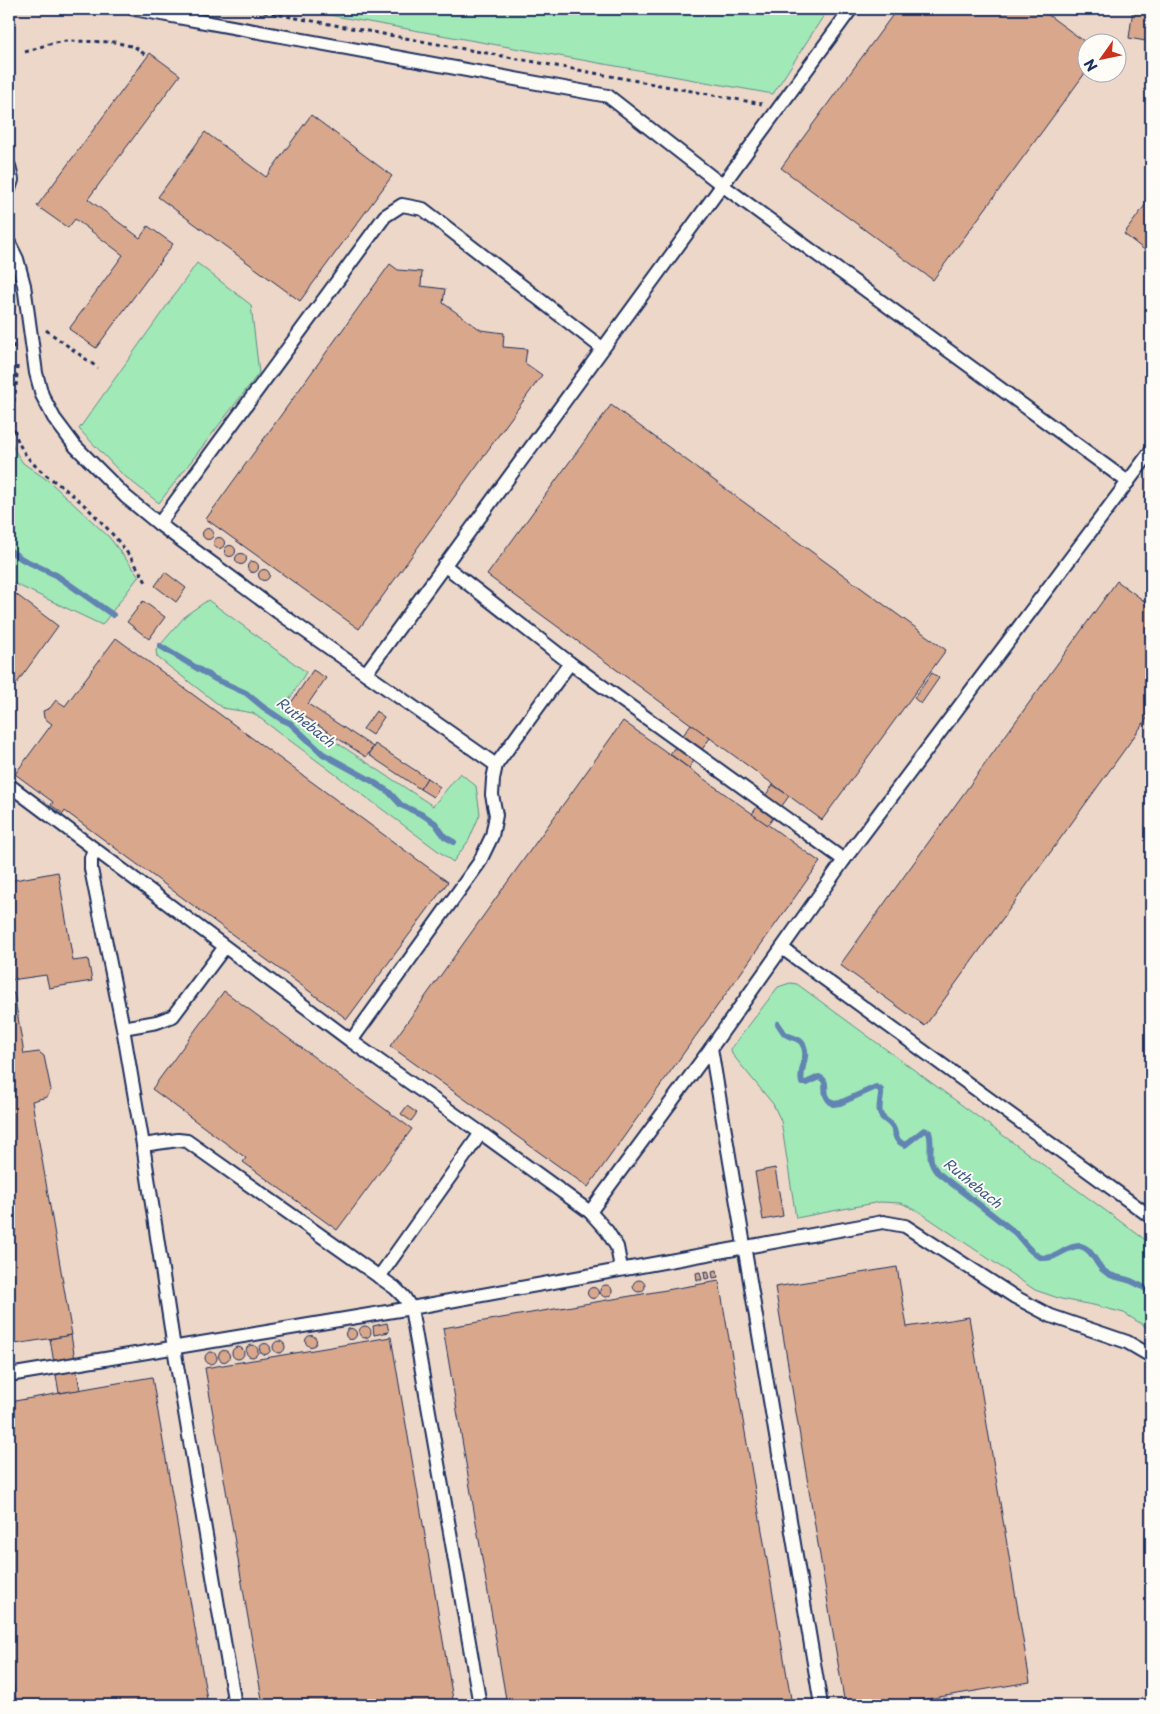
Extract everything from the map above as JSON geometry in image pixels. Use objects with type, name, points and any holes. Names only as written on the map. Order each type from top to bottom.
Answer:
[{"type":"lane","points":[[134,9],[608,96],[722,184],[1128,482]]},
{"type":"lane","points":[[366,673],[851,9]]},
{"type":"lane","points":[[9,166],[12,180],[9,189]]},
{"type":"lane","points":[[159,524],[385,216],[402,205],[423,209],[602,348]]},
{"type":"lane","points":[[9,243],[20,268],[42,395],[54,418],[75,446],[126,497],[159,524],[278,612],[496,765]]},
{"type":"lane","points":[[590,1212],[711,1048],[844,860],[1151,451]]},
{"type":"lane","points":[[444,565],[570,663],[844,860]]},
{"type":"lane","points":[[351,1041],[480,863],[492,836],[496,815],[492,795],[496,765],[570,663]]},
{"type":"lane","points":[[9,785],[224,948],[590,1212],[607,1231],[617,1247],[622,1268]]},
{"type":"lane","points":[[94,848],[91,858],[91,869],[124,1028],[174,1348],[234,1705]]},
{"type":"lane","points":[[124,1028],[158,1022],[173,1016],[224,948]]},
{"type":"lane","points":[[782,948],[1151,1216]]},
{"type":"lane","points":[[711,1048],[821,1705]]},
{"type":"lane","points":[[379,1277],[481,1133]]},
{"type":"lane","points":[[143,1145],[178,1140],[187,1141],[379,1277],[404,1297],[410,1308],[480,1705]]},
{"type":"lane","points":[[9,1375],[410,1308],[883,1222],[905,1226],[1015,1297],[1051,1316],[1126,1342],[1151,1356]]},
{"type":"path","points":[[248,9],[779,107]]},
{"type":"path","points":[[25,52],[49,44],[66,41],[114,42],[135,47],[147,56]]},
{"type":"path","points":[[28,317],[98,368]]},
{"type":"path","points":[[9,329],[16,354]]},
{"type":"path","points":[[16,362],[17,378],[12,417],[20,448],[29,461],[78,499],[110,531],[128,552],[148,584]]},
{"type":"shaded area","points":[[9,9],[295,9],[773,94],[828,9],[1151,9],[1151,1705],[9,1705]]},
{"type":"green space","points":[[295,9],[828,9],[773,94]]},
{"type":"green space","points":[[197,263],[251,305],[259,373],[159,503],[122,474],[79,429]]},
{"type":"green space","points":[[9,435],[15,451],[23,463],[50,482],[109,537],[139,576],[102,625],[9,581]]},
{"type":"green space","points":[[208,600],[306,672],[284,708],[433,806],[460,773],[476,786],[480,814],[469,840],[453,862],[253,713],[223,708],[157,657],[156,650],[186,615]]},
{"type":"green space","points":[[790,983],[797,984],[1151,1244],[1151,1330],[1124,1313],[1061,1299],[1035,1290],[918,1211],[901,1203],[880,1202],[796,1218],[781,1121],[773,1104],[732,1054],[731,1049],[778,987]]},
{"type":"building","points":[[897,9],[1040,9],[1078,37],[1078,82],[933,280],[781,168]]},
{"type":"building","points":[[1133,9],[1151,9],[1151,42],[1129,38]]},
{"type":"building","points":[[150,53],[180,75],[88,199],[140,238],[148,226],[173,244],[96,348],[69,329],[123,255],[75,219],[68,228],[37,206]]},
{"type":"building","points":[[311,115],[392,176],[300,301],[158,197],[205,132],[266,177]]},
{"type":"building","points":[[1151,197],[1151,255],[1124,234]]},
{"type":"building","points":[[390,264],[398,270],[422,272],[421,286],[445,289],[443,303],[481,330],[504,333],[503,347],[527,349],[525,363],[542,375],[359,629],[206,519]]},
{"type":"building","points":[[611,405],[946,650],[822,820],[487,575]]},
{"type":"building","points":[[208,528],[214,534],[208,540],[202,534]]},
{"type":"building","points":[[219,537],[225,543],[219,549],[213,543]]},
{"type":"building","points":[[230,545],[236,551],[230,557],[224,551]]},
{"type":"building","points":[[241,553],[247,559],[241,565],[235,559]]},
{"type":"building","points":[[253,561],[259,567],[253,573],[247,567]]},
{"type":"building","points":[[264,569],[270,575],[264,581],[258,575]]},
{"type":"building","points":[[165,572],[186,588],[176,602],[155,586]]},
{"type":"building","points":[[1117,581],[1151,606],[1151,713],[925,1026],[840,965]]},
{"type":"building","points":[[9,589],[58,626],[9,694]]},
{"type":"building","points":[[143,601],[165,617],[149,639],[127,622]]},
{"type":"building","points":[[116,638],[448,882],[347,1019],[65,811],[63,814],[51,805],[53,802],[15,774],[52,724],[44,718],[43,711],[50,708],[56,700],[65,706]]},
{"type":"building","points":[[313,670],[326,678],[308,704],[373,747],[366,757],[289,706]]},
{"type":"building","points":[[932,673],[939,678],[921,704],[914,698]]},
{"type":"building","points":[[376,711],[384,717],[372,735],[363,729]]},
{"type":"building","points":[[623,721],[820,862],[588,1187],[390,1046]]},
{"type":"building","points":[[691,724],[710,738],[689,768],[670,754]]},
{"type":"building","points":[[375,744],[427,778],[420,789],[369,755]]},
{"type":"building","points":[[427,778],[440,787],[433,797],[420,789]]},
{"type":"building","points":[[773,785],[789,796],[768,825],[752,814]]},
{"type":"building","points":[[58,872],[73,961],[88,959],[92,981],[49,988],[46,975],[11,980],[9,974],[9,881]]},
{"type":"building","points":[[224,991],[412,1129],[337,1230],[243,1162],[246,1158],[152,1089]]},
{"type":"building","points":[[14,993],[24,1054],[39,1052],[44,1056],[51,1090],[47,1097],[32,1101],[72,1335],[9,1345],[9,994]]},
{"type":"building","points":[[407,1106],[417,1113],[411,1121],[401,1114]]},
{"type":"building","points":[[775,1168],[783,1216],[763,1220],[755,1172]]},
{"type":"building","points":[[897,1267],[907,1327],[969,1317],[1030,1682],[891,1705],[845,1705],[775,1287]]},
{"type":"building","points":[[717,1270],[718,1277],[713,1278],[712,1271]]},
{"type":"building","points":[[708,1271],[710,1278],[705,1279],[704,1272]]},
{"type":"building","points":[[700,1272],[702,1280],[697,1280],[696,1273]]},
{"type":"building","points":[[639,1280],[645,1286],[639,1292],[633,1286]]},
{"type":"building","points":[[719,1281],[792,1705],[507,1705],[443,1328]]},
{"type":"building","points":[[606,1285],[612,1291],[606,1297],[600,1291]]},
{"type":"building","points":[[593,1287],[599,1293],[593,1299],[587,1293]]},
{"type":"building","points":[[387,1323],[389,1332],[374,1335],[373,1326]]},
{"type":"building","points":[[365,1326],[371,1332],[365,1338],[359,1332]]},
{"type":"building","points":[[351,1328],[357,1334],[351,1340],[345,1334]]},
{"type":"building","points":[[71,1335],[80,1390],[59,1393],[50,1339]]},
{"type":"building","points":[[311,1335],[317,1341],[311,1347],[305,1341]]},
{"type":"building","points":[[391,1337],[454,1705],[263,1705],[205,1368]]},
{"type":"building","points":[[279,1341],[285,1347],[279,1353],[273,1347]]},
{"type":"building","points":[[265,1343],[271,1349],[265,1355],[259,1349]]},
{"type":"building","points":[[252,1345],[258,1351],[252,1357],[246,1351]]},
{"type":"building","points":[[238,1347],[244,1353],[238,1359],[232,1353]]},
{"type":"building","points":[[224,1350],[230,1356],[224,1362],[218,1356]]},
{"type":"building","points":[[211,1352],[217,1358],[211,1364],[205,1358]]},
{"type":"building","points":[[152,1377],[208,1705],[17,1705],[9,1658],[9,1402]]},
{"type":"waterway","name":"Ruthebach","points":[[9,550],[22,559],[56,575],[113,615]]},
{"type":"waterway","name":"Ruthebach","points":[[160,646],[215,679],[246,693],[263,707],[290,723],[323,754],[389,792],[401,805],[435,823],[445,837],[454,842]]},
{"type":"waterway","name":"Ruthebach","points":[[778,1024],[785,1034],[802,1043],[805,1053],[802,1083],[819,1077],[823,1079],[826,1096],[833,1104],[840,1103],[876,1087],[881,1090],[880,1113],[893,1127],[898,1140],[905,1145],[924,1130],[929,1132],[931,1162],[937,1172],[1013,1231],[1036,1255],[1046,1258],[1075,1246],[1084,1247],[1106,1273],[1131,1281],[1151,1292]]}]
